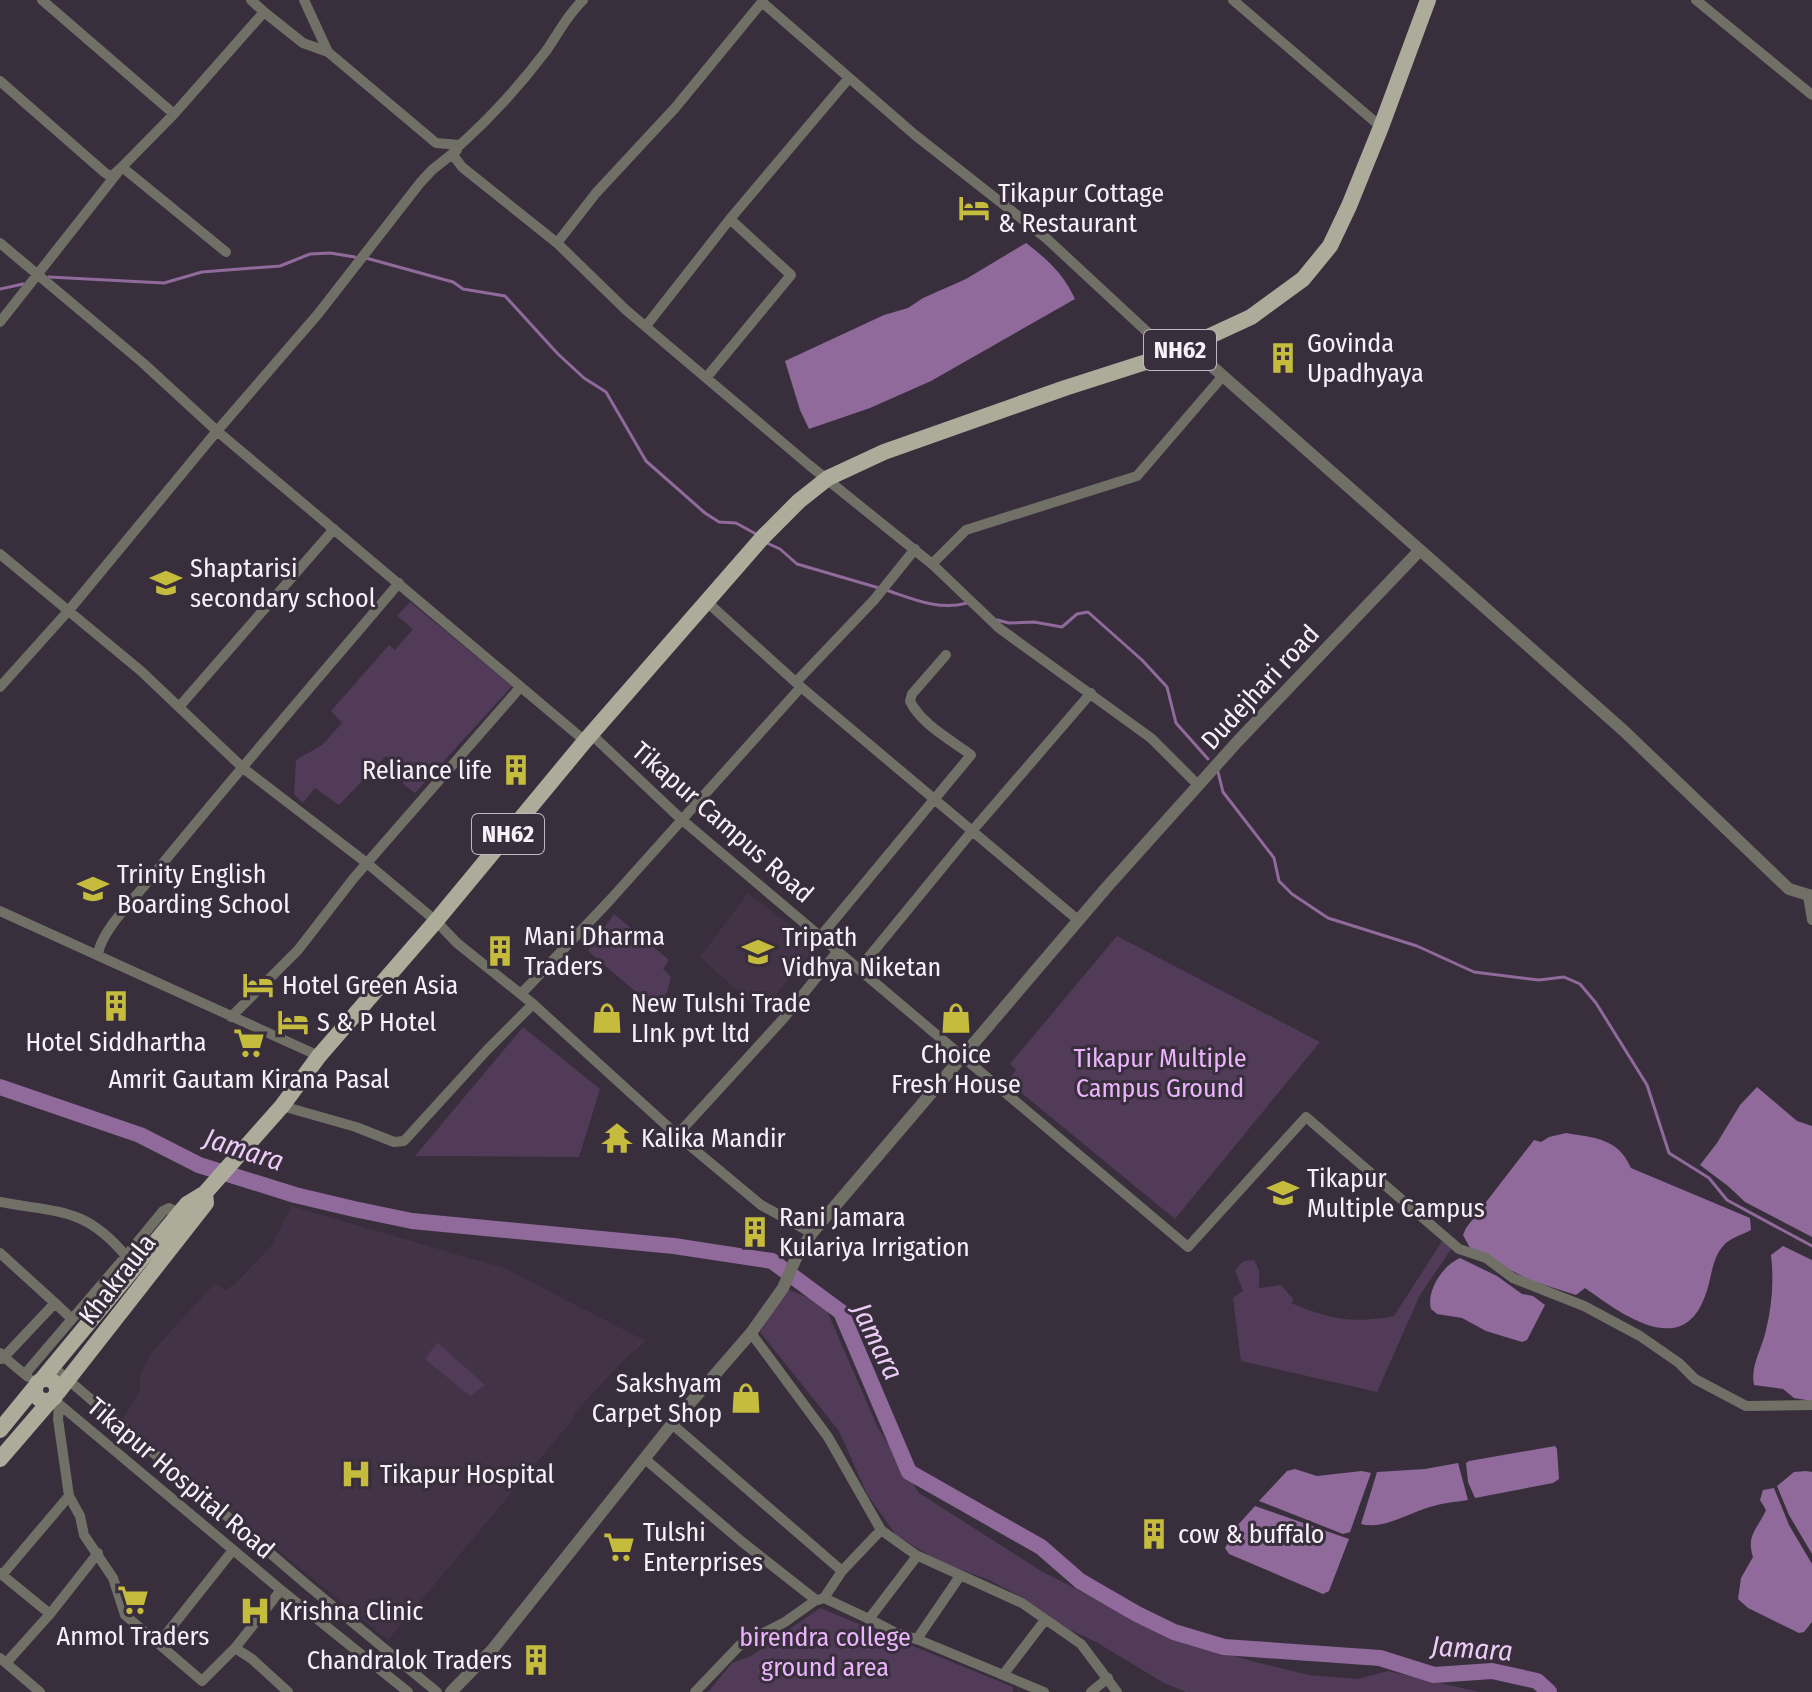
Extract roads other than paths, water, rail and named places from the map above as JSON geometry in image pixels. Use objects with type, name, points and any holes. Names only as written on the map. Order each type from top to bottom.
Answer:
[{"type":"main road","name":"NH62","points":[[208,1191],[588,737],[767,533],[799,501],[828,478],[884,452],[1171,354],[1251,317],[1303,279],[1330,246],[1381,127],[1428,0]]},
{"type":"main road","name":"Khakraula","points":[[38,1378],[179,1213],[197,1195],[208,1191],[206,1203],[58,1395]]},
{"type":"main road","name":"NH62","points":[[0,1430],[38,1378]]},
{"type":"main road","points":[[38,1378],[38,1398],[58,1395]]},
{"type":"main road","name":"NH62","points":[[0,1459],[58,1395]]},
{"type":"street","points":[[42,0],[174,114]]},
{"type":"street","points":[[251,0],[303,43],[328,52],[436,143],[457,150]]},
{"type":"street","points":[[304,0],[328,52]]},
{"type":"street","points":[[0,687],[70,609],[318,314],[426,176],[479,127],[545,51],[572,10],[583,0]]},
{"type":"street","points":[[1233,0],[1381,127]]},
{"type":"street","points":[[1696,0],[1812,95]]},
{"type":"street","points":[[557,243],[596,193],[675,108],[762,1],[915,135],[1046,238],[1171,354]]},
{"type":"street","points":[[0,81],[111,177],[174,114],[264,12]]},
{"type":"street","points":[[646,326],[730,219],[849,78]]},
{"type":"street","points":[[457,150],[462,167],[557,243],[601,287],[706,378],[915,549],[999,628],[1151,738],[1198,785]]},
{"type":"street","points":[[122,167],[226,252]]},
{"type":"street","points":[[0,322],[122,167]]},
{"type":"street","points":[[706,378],[791,275],[730,219]]},
{"type":"street","name":"Tikapur Campus Road","points":[[0,243],[143,363],[217,431],[588,737],[1188,1247],[1306,1117],[1459,1249],[1486,1258],[1513,1278],[1584,1306],[1640,1336],[1679,1363],[1695,1379],[1746,1406],[1812,1405]]},
{"type":"street","points":[[1189,346],[1624,731],[1789,889],[1810,896],[1812,920]]},
{"type":"street","points":[[932,564],[966,530],[1137,476],[1222,377]]},
{"type":"street","points":[[179,707],[334,529]]},
{"type":"street","points":[[521,994],[617,892],[874,600],[915,549]]},
{"type":"street","name":"Dudejhari road","points":[[451,1692],[492,1650],[672,1424],[751,1333],[783,1288],[796,1258],[812,1233],[1078,920],[1198,785],[1420,550]]},
{"type":"street","points":[[0,554],[70,609],[243,768],[368,864],[436,921],[457,943],[533,1004],[677,1135],[761,1205],[812,1233]]},
{"type":"street","points":[[98,954],[99,946],[121,915],[399,583]]},
{"type":"street","points":[[707,602],[799,685],[1078,920]]},
{"type":"street","points":[[820,937],[971,755],[932,726],[910,701],[912,694],[946,655]]},
{"type":"street","points":[[231,1017],[298,950],[333,903],[517,691]]},
{"type":"street","points":[[859,969],[1091,693]]},
{"type":"street","points":[[0,911],[319,1056]]},
{"type":"street","points":[[677,1135],[783,1019],[838,951]]},
{"type":"street","points":[[282,1106],[356,1127],[394,1142],[404,1141],[533,1004]]},
{"type":"street","points":[[0,1202],[79,1216],[110,1236],[126,1256]]},
{"type":"street","points":[[38,1378],[72,1319],[163,1211],[169,1208],[179,1213]]},
{"type":"street","points":[[0,1253],[72,1319]]},
{"type":"street","points":[[55,1303],[1,1357],[38,1378],[316,1593],[437,1692]]},
{"type":"street","points":[[751,1333],[828,1437],[881,1530],[917,1556],[1022,1603],[1081,1644],[1117,1692]]},
{"type":"street","points":[[58,1395],[58,1419],[69,1496],[80,1516],[84,1535],[113,1578],[125,1615],[159,1643],[201,1687],[281,1590]]},
{"type":"street","name":"Tikapur Hospital Road","points":[[58,1395],[233,1550],[408,1692]]},
{"type":"street","points":[[672,1424],[842,1571]]},
{"type":"street","points":[[645,1459],[741,1541],[820,1599],[1044,1692]]},
{"type":"street","points":[[50,1614],[1,1574],[69,1496]]},
{"type":"street","points":[[695,1692],[740,1645],[785,1622],[820,1599],[881,1530]]},
{"type":"street","points":[[159,1643],[233,1550]]},
{"type":"street","points":[[40,1692],[3,1661],[50,1614],[98,1553]]},
{"type":"street","points":[[869,1619],[917,1556]]},
{"type":"street","points":[[917,1639],[960,1576]]},
{"type":"street","points":[[1003,1675],[1045,1620]]},
{"type":"street","points":[[235,1648],[288,1692]]},
{"type":"street","points":[[1091,1692],[1108,1678]]},
{"type":"waterway","points":[[49,277],[164,283],[202,272],[280,266],[310,254],[355,257]]},
{"type":"waterway","points":[[366,258],[453,282],[463,289],[505,296],[558,354],[584,378],[606,392],[646,461],[705,513],[719,522],[736,523],[756,534]]},
{"type":"waterway","points":[[0,289],[23,284]]},
{"type":"waterway","points":[[767,543],[780,549],[797,564],[879,588]]},
{"type":"waterway","points":[[886,590],[936,605],[967,603]]},
{"type":"waterway","points":[[997,620],[1062,627],[1077,614],[1088,612],[1167,687],[1176,723],[1208,759]]},
{"type":"waterway","points":[[1218,772],[1223,792],[1274,858],[1279,881],[1292,894],[1328,918],[1417,946],[1474,972],[1539,980],[1564,977],[1580,984],[1596,1003],[1647,1085],[1669,1153],[1709,1178],[1727,1200],[1812,1246]]},
{"type":"waterway","name":"Jamara","points":[[0,1087],[140,1135],[199,1165],[295,1195],[354,1209],[412,1221],[674,1246],[772,1261],[841,1312],[909,1472],[1041,1547],[1080,1581],[1137,1614],[1174,1632],[1224,1647],[1380,1658],[1434,1675],[1492,1671],[1537,1681],[1549,1692]]},
{"type":"place","name":"Tikapur Cottage & Restaurant","points":[[974,208]]},
{"type":"place","name":"Govinda Upadhyaya","points":[[1283,358]]},
{"type":"place","name":"Shaptarisi secondary school","points":[[166,583]]},
{"type":"place","name":"Reliance life","points":[[516,770]]},
{"type":"place","name":"Trinity English Boarding School","points":[[93,889]]},
{"type":"place","name":"Mani Dharma Traders","points":[[500,951]]},
{"type":"place","name":"Tripath Vidhya Niketan","points":[[758,952]]},
{"type":"place","name":"Hotel Green Asia","points":[[258,985]]},
{"type":"place","name":"Hotel Siddhartha","points":[[116,1006]]},
{"type":"place","name":"New Tulshi Trade LInk pvt ltd","points":[[607,1018]]},
{"type":"place","name":"Choice Fresh House","points":[[956,1018]]},
{"type":"place","name":"S & P Hotel","points":[[293,1022]]},
{"type":"place","name":"Amrit Gautam Kirana Pasal","points":[[249,1043]]},
{"type":"place","name":"Kalika Mandir","points":[[617,1138]]},
{"type":"place","name":"Tikapur Multiple Campus","points":[[1283,1193]]},
{"type":"place","name":"Rani Jamara Kulariya Irrigation","points":[[755,1232]]},
{"type":"place","name":"Sakshyam Carpet Shop","points":[[746,1398]]},
{"type":"place","name":"Tikapur Hospital","points":[[356,1474]]},
{"type":"place","name":"cow & buffalo","points":[[1154,1534]]},
{"type":"place","name":"Tulshi Enterprises","points":[[619,1547]]},
{"type":"place","name":"Anmol Traders","points":[[133,1600]]},
{"type":"place","name":"Krishna Clinic","points":[[255,1611]]},
{"type":"place","name":"Chandralok Traders","points":[[536,1660]]},
{"type":"park label","name":"Tikapur Multiple Campus Ground","points":[[1160,1073]]},
{"type":"park label","name":"birendra college ground area","points":[[825,1652]]}]
